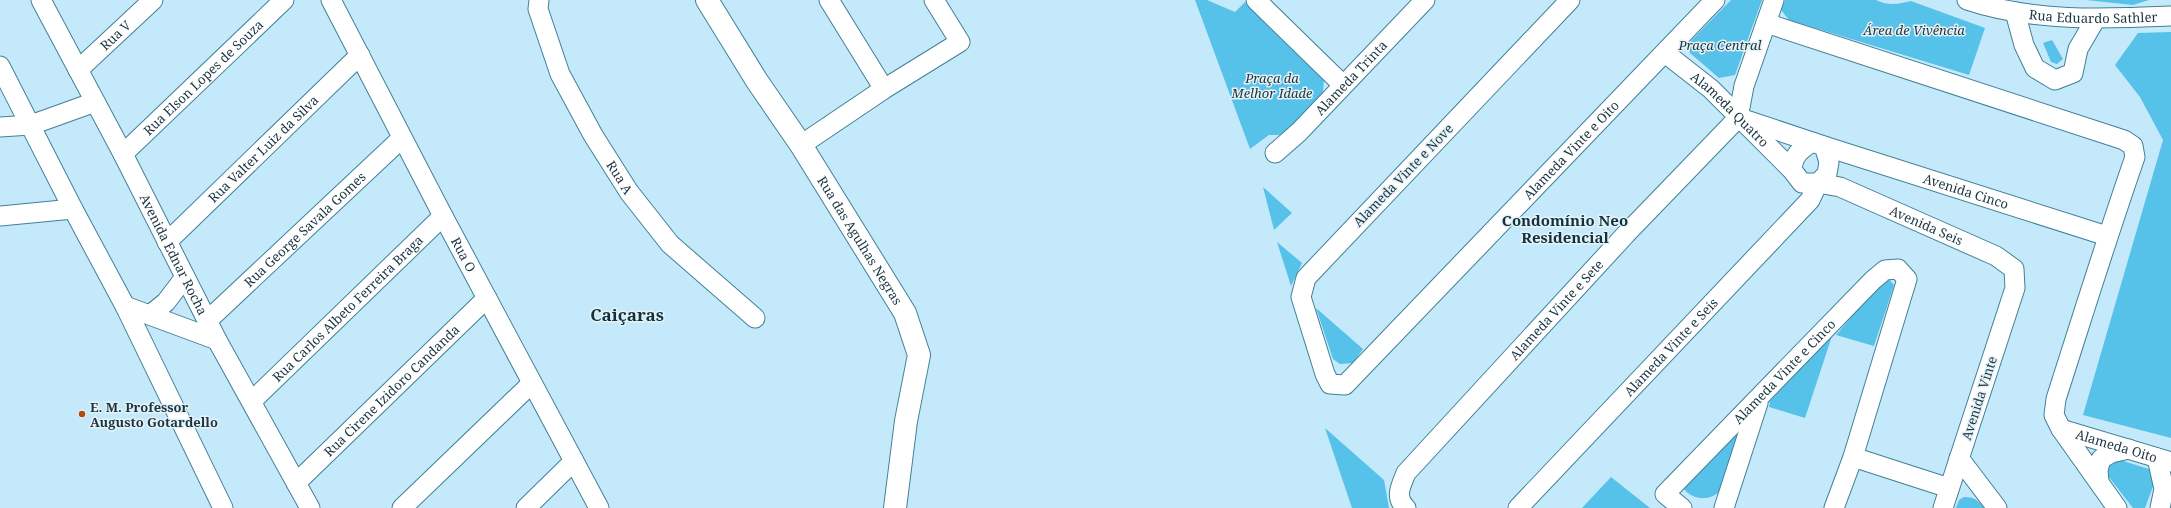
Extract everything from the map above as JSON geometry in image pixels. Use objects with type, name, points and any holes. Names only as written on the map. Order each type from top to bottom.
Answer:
[{"type":"street","name":"Avenida Ednar Rocha","points":[[41,0],[123,154],[217,340],[310,508]]},
{"type":"street","name":"Rua V","points":[[78,70],[153,0]]},
{"type":"street","name":"Rua Elson Lopes de Souza","points":[[123,154],[284,0]]},
{"type":"street","name":"Rua O","points":[[331,0],[443,216],[599,508]]},
{"type":"street","name":"Rua A","points":[[539,0],[538,9],[560,74],[593,135],[629,192],[670,244],[755,318]]},
{"type":"street","name":"Rua das Agulhas Negras","points":[[707,0],[757,81],[801,145],[905,312],[919,355],[906,421],[895,508]]},
{"type":"street","points":[[829,0],[884,89]]},
{"type":"street","points":[[801,145],[884,89],[960,42],[934,0]]},
{"type":"street","points":[[1256,0],[1343,86]]},
{"type":"street","name":"Alameda Vinte e Nove","points":[[1325,374],[1301,297],[1306,278],[1570,0]]},
{"type":"street","name":"Alameda Vinte e Oito","points":[[1325,374],[1330,384],[1345,385],[1715,0]]},
{"type":"street","points":[[1738,118],[1744,86],[1774,0]]},
{"type":"street","name":"Rua Eduardo Sathler","points":[[1967,0],[1995,9],[2094,20],[2171,16]]},
{"type":"street","name":"Alameda Trinta","points":[[1275,153],[1299,132],[1343,86],[1417,3]]},
{"type":"street","points":[[2015,12],[2024,45],[2035,68],[2054,80],[2073,73],[2078,49],[2094,20]]},
{"type":"street","points":[[1766,23],[2124,140],[2133,146],[2135,157],[2107,236],[2099,268],[2056,399],[2054,415],[2061,429],[2118,506]]},
{"type":"street","name":"Alameda Quatro","points":[[1665,53],[1711,89],[1738,118],[1792,170]]},
{"type":"street","name":"Rua Valter Luiz da Silva","points":[[167,242],[360,55]]},
{"type":"street","points":[[0,66],[73,209],[125,306],[223,508]]},
{"type":"street","points":[[1711,89],[1728,89],[1744,86]]},
{"type":"street","points":[[0,128],[30,125],[95,102]]},
{"type":"street","name":"Avenida Cinco","points":[[1738,118],[2107,236]]},
{"type":"street","name":"Alameda Vinte e Sete","points":[[1402,499],[1406,473],[1626,234],[1738,118]]},
{"type":"street","name":"Rua George Savala Gomes","points":[[207,321],[402,138]]},
{"type":"street","points":[[1818,144],[1829,162],[1827,174],[1818,183],[1802,183],[1792,170],[1793,158],[1801,149],[1818,144]]},
{"type":"street","name":"Avenida Seis","points":[[1818,183],[1840,187],[1996,256],[2014,269],[2015,288]]},
{"type":"street","name":"Alameda Vinte e Seis","points":[[1518,508],[1810,200],[1818,183]]},
{"type":"street","points":[[0,216],[73,209]]},
{"type":"street","name":"Rua Carlos Albeto Ferreira Braga","points":[[252,401],[443,216]]},
{"type":"street","name":"Alameda Vinte e Cinco","points":[[1682,508],[1665,494],[1879,275],[1885,270],[1898,269],[1907,279],[1852,457]]},
{"type":"street","points":[[150,315],[166,302],[185,277]]},
{"type":"street","name":"Avenida Vinte","points":[[1943,508],[2015,288]]},
{"type":"street","name":"Rua Cirene Izidoro Candanda","points":[[296,483],[487,298]]},
{"type":"street","points":[[125,306],[217,340]]},
{"type":"street","points":[[402,508],[532,383]]},
{"type":"street","points":[[1724,508],[1759,399]]},
{"type":"street","name":"Alameda Oito","points":[[2061,429],[2164,460]]},
{"type":"street","points":[[2099,482],[2098,470],[2101,459],[2111,452],[2128,449]]},
{"type":"street","points":[[1834,508],[1852,457],[1949,488]]},
{"type":"street","points":[[1959,458],[1997,508]]},
{"type":"street","points":[[2160,508],[2168,486],[2164,460]]},
{"type":"street","points":[[526,508],[574,461]]},
{"type":"green space","name":"Praça da Melhor Idade","points":[[1195,0],[1207,0],[1235,12],[1245,2],[1324,79],[1323,92],[1291,130],[1279,135],[1269,135],[1250,149]]},
{"type":"green space","name":"Praça Central","points":[[1731,0],[1762,0],[1735,75],[1719,78],[1690,53],[1688,44]]},
{"type":"green space","name":"Área de Vivência","points":[[1785,0],[1876,0],[1894,4],[1911,1],[1985,28],[1969,75],[1789,20],[1781,10]]},
{"type":"green space","points":[[2086,0],[2149,0],[2133,5]]},
{"type":"green space","points":[[2171,32],[2171,438],[2083,415],[2163,140],[2140,97],[2115,65],[2138,33]]},
{"type":"green space","points":[[2052,40],[2063,59],[2057,64],[2051,62],[2043,43]]},
{"type":"green space","points":[[1263,187],[1292,213],[1274,230]]},
{"type":"green space","points":[[1277,242],[1302,263],[1291,286]]},
{"type":"green space","points":[[1888,278],[1894,285],[1874,346],[1836,335],[1882,281]]},
{"type":"green space","points":[[1316,308],[1363,349],[1353,363],[1340,364],[1333,359]]},
{"type":"green space","points":[[1832,336],[1805,418],[1769,407],[1770,401]]},
{"type":"green space","points":[[1325,428],[1384,480],[1389,508],[1352,508]]},
{"type":"green space","points":[[1741,429],[1720,491],[1716,495],[1706,498],[1696,497],[1687,492],[1683,488],[1683,484]]},
{"type":"green space","points":[[2117,459],[2152,470],[2155,481],[2145,508],[2133,508],[2105,472],[2105,462]]},
{"type":"green space","points":[[1611,477],[1650,508],[1582,508]]},
{"type":"green space","points":[[1964,497],[1976,500],[1984,508],[1956,508],[1959,500]]},
{"type":"place","name":"E. M. Professor Augusto Gotardello","points":[[82,414]]},
{"type":"district","name":"Condomínio Neo Residencial","points":[[1565,230]]},
{"type":"district","name":"Caiçaras","points":[[627,315]]}]
